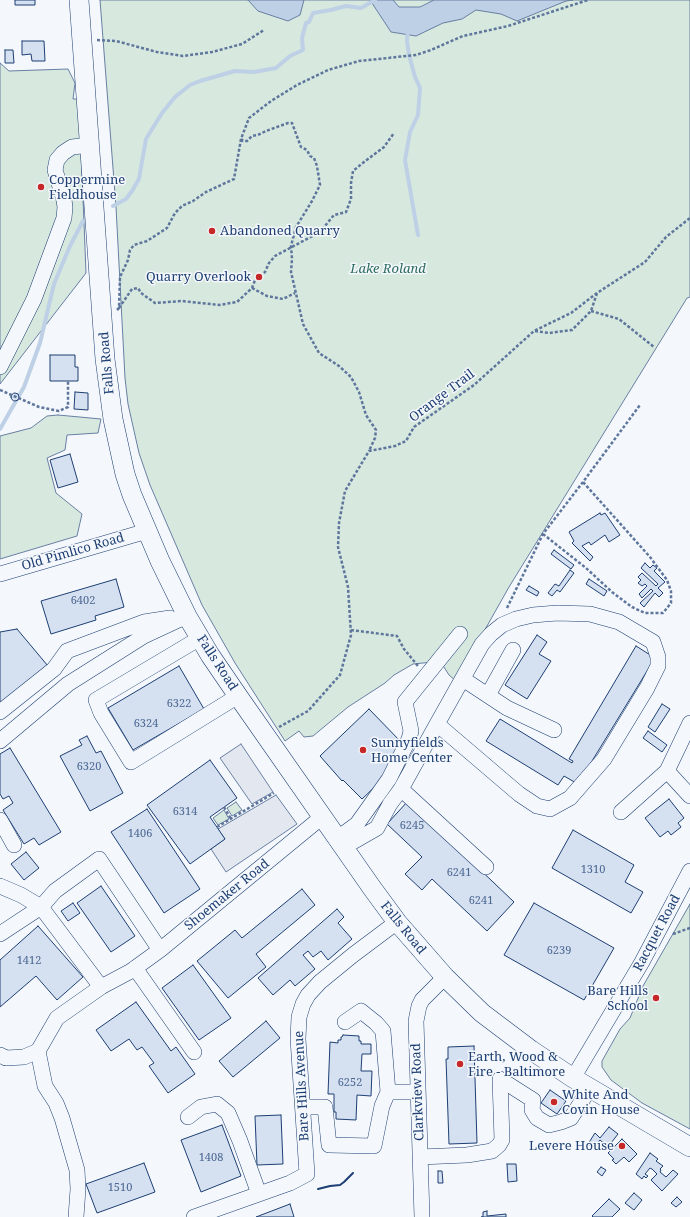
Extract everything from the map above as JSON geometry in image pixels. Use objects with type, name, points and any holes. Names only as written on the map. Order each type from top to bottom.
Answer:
[{"type":"main road","name":"Falls Road","points":[[79,0],[90,145],[111,309],[108,386],[118,444],[125,474],[147,531],[187,616],[238,696],[322,817],[398,922],[445,977],[482,1013],[507,1033],[573,1078],[690,1147]]},
{"type":"street","points":[[0,367],[34,300],[64,218],[64,200],[55,170],[56,160],[63,152],[72,147],[90,145]]},
{"type":"street","name":"Old Pimlico Road","points":[[0,574],[147,531]]},
{"type":"street","points":[[341,843],[378,828],[390,804],[401,789],[437,724],[463,679],[482,644],[502,625],[516,619],[533,615],[557,613],[590,614],[619,622],[653,642],[658,657],[658,666],[647,688],[604,759],[570,798],[550,809],[537,806],[519,794],[437,724]]},
{"type":"street","points":[[0,712],[54,669],[67,651],[144,622],[187,616]]},
{"type":"street","points":[[0,742],[68,684],[144,636],[187,616]]},
{"type":"street","points":[[341,843],[357,824],[389,779],[409,739],[411,731],[405,702],[460,634]]},
{"type":"street","points":[[200,638],[96,700],[101,713],[132,762],[238,696]]},
{"type":"street","points":[[488,695],[512,650]]},
{"type":"street","points":[[463,679],[507,708],[554,730]]},
{"type":"street","points":[[621,812],[667,771],[690,723]]},
{"type":"street","points":[[667,771],[690,796]]},
{"type":"street","points":[[401,789],[486,867]]},
{"type":"street","name":"Shoemaker Road","points":[[38,1051],[57,1018],[101,987],[133,969],[160,950],[322,817]]},
{"type":"street","points":[[0,820],[14,845]]},
{"type":"street","points":[[0,934],[41,907],[55,891],[100,859],[160,950]]},
{"type":"street","name":"Racquet Road","points":[[573,1078],[642,962],[690,871]]},
{"type":"street","points":[[0,886],[21,895],[41,907],[101,987]]},
{"type":"street","name":"Bare Hills Avenue","points":[[259,1194],[307,1174],[298,1039],[299,1017],[303,1004],[308,995],[320,982],[353,955],[398,922]]},
{"type":"street","points":[[133,969],[194,1052]]},
{"type":"street","name":"Clarkview Road","points":[[422,1217],[416,1030],[418,1013],[422,1000],[445,977]]},
{"type":"street","points":[[303,1107],[326,1107],[329,1145],[374,1146],[382,1106],[388,1092],[383,1031],[376,1023],[361,1011],[345,1022]]},
{"type":"street","points":[[0,1056],[6,1058],[24,1057],[38,1051],[45,1086],[56,1103],[62,1118],[77,1170],[78,1189],[76,1217]]},
{"type":"street","points":[[420,1157],[467,1155],[492,1151],[500,1145],[502,1140],[500,1079],[533,1100],[532,1110],[537,1118],[549,1125],[571,1118],[590,1088]]},
{"type":"street","points":[[388,1092],[418,1092]]},
{"type":"street","points":[[188,1117],[201,1107],[217,1104],[228,1113],[259,1194],[194,1217]]},
{"type":"path","points":[[111,309],[121,272],[126,267],[130,250],[134,245],[147,241],[167,228],[175,213],[182,206],[193,201],[206,192],[234,179],[241,139],[249,118],[271,101],[297,85],[328,70],[359,61],[416,55],[463,36],[508,26],[588,0]]},
{"type":"path","points":[[83,39],[116,41],[157,52],[183,56],[212,52],[242,44],[264,30]]},
{"type":"path","points":[[241,139],[243,141],[247,141],[252,136],[258,136],[266,131],[292,123],[301,147],[314,158],[320,185],[296,227],[291,246],[291,272],[302,324],[318,353],[339,366],[350,377],[358,392],[366,415],[376,430],[375,438],[369,451],[345,491],[338,523],[338,547],[348,587],[351,636],[340,675],[308,711],[265,735]]},
{"type":"path","points":[[111,309],[132,289],[138,288],[141,293],[155,303],[182,302],[219,305],[237,302],[252,288],[255,280],[265,272],[269,263],[275,256],[291,246],[320,232],[334,215],[346,212],[351,199],[351,183],[354,171],[384,147],[394,133]]},
{"type":"path","name":"Orange Trail","points":[[369,451],[395,446],[406,441],[414,427],[474,385],[534,331],[571,313],[597,293],[645,262],[666,237],[690,218]]},
{"type":"path","points":[[252,288],[267,296],[283,299],[295,292]]},
{"type":"path","points":[[534,331],[549,333],[572,330],[591,311],[597,293]]},
{"type":"path","points":[[591,311],[619,319],[654,347]]},
{"type":"path","points":[[0,390],[18,399],[48,410],[59,411],[68,407],[68,381]]},
{"type":"path","points":[[502,625],[507,608],[543,534],[584,482],[640,404]]},
{"type":"path","points":[[543,534],[586,568],[632,608],[645,613],[663,613],[671,603],[671,591],[667,580],[650,557],[584,482]]},
{"type":"path","points":[[350,630],[398,636],[404,649],[427,674]]},
{"type":"path","points":[[217,828],[274,793]]},
{"type":"path","points":[[224,807],[231,819]]},
{"type":"green space","name":"Lake Roland","points":[[100,0],[690,0],[690,297],[687,298],[509,587],[456,681],[449,675],[442,664],[433,662],[413,664],[394,675],[385,683],[348,707],[313,736],[304,737],[299,731],[285,741],[235,663],[202,605],[150,485],[139,453],[128,404],[125,378],[116,207]]},
{"type":"green space","name":"Coppermine Fieldhouse","points":[[0,63],[9,71],[68,69],[75,83],[73,99],[79,99],[86,273],[0,384]]},
{"type":"green space","points":[[58,415],[101,419],[98,433],[67,435],[65,450],[47,458],[56,493],[82,514],[77,536],[0,559],[0,436],[31,428],[47,416]]},
{"type":"green space","points":[[236,802],[242,810],[232,816],[227,808]]},
{"type":"green space","points":[[224,810],[229,819],[218,825],[213,818]]},
{"type":"green space","name":"Bare Hills School","points":[[690,904],[690,1129],[642,1103],[611,1080],[602,1067],[602,1061],[620,1029],[630,1018],[643,986]]},
{"type":"shaded area","points":[[241,744],[273,792],[252,804],[220,758]]},
{"type":"shaded area","points":[[276,795],[297,824],[226,872],[211,849],[225,839],[218,829]]},
{"type":"water","points":[[248,0],[304,0],[300,15],[288,21],[258,11]]},
{"type":"water","points":[[370,0],[393,0],[399,7],[420,7],[434,0],[573,0],[566,1],[517,21],[501,14],[476,10],[462,19],[443,23],[416,36],[391,32]]},
{"type":"building","points":[[15,0],[35,0],[35,5],[15,5]]},
{"type":"building","points":[[22,41],[44,41],[45,61],[32,61],[31,54],[22,55]]},
{"type":"building","points":[[5,50],[13,50],[14,63],[5,63]]},
{"type":"building","points":[[50,355],[75,355],[75,367],[78,367],[78,381],[50,381]]},
{"type":"building","points":[[75,392],[88,393],[88,410],[74,409]]},
{"type":"building","points":[[13,393],[17,393],[19,397],[17,401],[13,401],[11,399],[11,395]]},
{"type":"building","points":[[70,454],[78,482],[58,488],[50,460]]},
{"type":"building","points":[[600,513],[601,515],[605,513],[620,535],[609,542],[605,535],[591,545],[589,542],[582,546],[593,557],[590,561],[572,543],[574,541],[569,532]]},
{"type":"building","points":[[554,550],[574,565],[571,569],[551,554]]},
{"type":"building","points":[[645,563],[650,568],[653,565],[657,568],[654,571],[665,582],[658,588],[663,593],[659,597],[655,593],[644,607],[640,603],[653,591],[651,589],[642,598],[639,594],[647,586],[645,584],[642,586],[638,583],[641,580],[638,577],[642,573],[656,586],[658,584],[641,568]]},
{"type":"building","points":[[570,570],[574,573],[560,592],[557,590],[552,596],[548,593],[555,584],[559,586]]},
{"type":"building","points":[[116,579],[124,607],[95,616],[96,620],[51,634],[41,601]]},
{"type":"building","points":[[589,579],[607,591],[604,596],[586,584]]},
{"type":"building","points":[[529,586],[539,592],[537,596],[526,590]]},
{"type":"building","points":[[17,629],[48,666],[0,706],[0,632]]},
{"type":"building","points":[[537,635],[547,642],[539,654],[551,661],[527,699],[505,685]]},
{"type":"building","points":[[636,646],[655,658],[578,784],[564,776],[558,785],[486,741],[500,719],[572,763],[573,761],[569,759]]},
{"type":"building","points":[[179,666],[204,709],[133,750],[108,708]]},
{"type":"building","points":[[662,704],[670,709],[655,732],[648,727]]},
{"type":"building","name":"Sunnyfields Home Center","points":[[369,709],[403,744],[384,778],[362,799],[343,780],[342,781],[320,756]]},
{"type":"building","points":[[648,731],[667,745],[662,752],[643,738]]},
{"type":"building","points":[[87,736],[96,753],[101,751],[123,793],[90,811],[60,756],[82,745],[79,740]]},
{"type":"building","points":[[10,748],[61,832],[39,845],[34,838],[24,844],[3,810],[13,803],[9,796],[3,799],[0,794],[0,754]]},
{"type":"building","points":[[210,760],[237,798],[210,817],[225,839],[190,864],[147,805]]},
{"type":"building","points":[[669,799],[684,818],[678,823],[681,827],[671,835],[668,831],[660,837],[645,818]]},
{"type":"building","points":[[408,801],[514,902],[487,931],[432,879],[422,890],[405,874],[422,857],[387,824]]},
{"type":"building","points":[[147,809],[200,889],[164,913],[111,832]]},
{"type":"building","points":[[573,830],[634,865],[625,882],[643,892],[631,913],[552,868]]},
{"type":"building","points":[[26,852],[39,868],[24,880],[11,864]]},
{"type":"building","points":[[101,886],[135,936],[111,952],[77,903]]},
{"type":"building","points":[[302,889],[315,905],[256,954],[266,967],[228,998],[197,961],[235,930],[242,938]]},
{"type":"building","points":[[73,903],[80,913],[68,921],[61,911]]},
{"type":"building","points":[[534,903],[614,948],[584,1000],[504,955]]},
{"type":"building","points":[[337,909],[344,917],[338,923],[352,939],[328,960],[321,951],[313,957],[308,951],[303,955],[315,969],[295,986],[290,980],[273,995],[258,978]]},
{"type":"building","points":[[38,926],[83,977],[57,1000],[36,976],[0,1007],[0,960]]},
{"type":"building","points":[[193,965],[231,1018],[199,1040],[162,988]]},
{"type":"building","points":[[136,1002],[171,1051],[176,1047],[195,1074],[168,1093],[149,1066],[154,1063],[142,1047],[137,1050],[129,1039],[111,1051],[96,1030]]},
{"type":"building","points":[[266,1021],[280,1038],[233,1077],[219,1061]]},
{"type":"building","points":[[343,1035],[359,1036],[359,1041],[361,1041],[361,1044],[371,1044],[371,1054],[362,1054],[361,1071],[372,1071],[371,1096],[357,1095],[356,1120],[336,1119],[336,1112],[334,1112],[334,1094],[328,1094],[330,1042],[338,1043],[338,1040],[341,1040]]},
{"type":"building","points":[[474,1046],[477,1143],[449,1144],[446,1059],[448,1059],[448,1047]]},
{"type":"building","name":"White And Covin House","points":[[550,1090],[566,1101],[557,1114],[541,1103]]},
{"type":"building","points":[[281,1115],[283,1164],[257,1165],[255,1116]]},
{"type":"building","points":[[222,1125],[241,1176],[201,1192],[181,1140]]},
{"type":"building","points":[[609,1127],[618,1134],[608,1147],[600,1140],[593,1148],[588,1144],[595,1133],[600,1138]]},
{"type":"building","name":"Levere House","points":[[622,1139],[637,1154],[629,1162],[624,1157],[616,1164],[612,1160],[614,1159],[608,1153]]},
{"type":"building","points":[[650,1153],[658,1159],[656,1161],[663,1166],[660,1169],[660,1172],[666,1177],[673,1170],[678,1174],[662,1191],[651,1180],[657,1174],[652,1169],[650,1168],[645,1174],[648,1176],[646,1178],[644,1176],[642,1179],[636,1174]]},
{"type":"building","points":[[144,1163],[155,1192],[97,1213],[86,1184]]},
{"type":"building","points":[[507,1164],[516,1164],[517,1181],[508,1182]]},
{"type":"building","points":[[601,1167],[606,1170],[602,1176],[597,1172]]},
{"type":"building","points":[[438,1171],[442,1171],[443,1183],[438,1183]]},
{"type":"building","points":[[634,1193],[642,1200],[634,1210],[625,1203]]},
{"type":"building","points":[[677,1197],[682,1202],[676,1207],[671,1203]]},
{"type":"building","points":[[609,1199],[620,1209],[612,1217],[593,1217],[592,1216]]},
{"type":"building","points":[[290,1204],[294,1217],[256,1217]]},
{"type":"building","points":[[487,1211],[487,1216],[506,1214],[506,1217],[483,1217],[483,1212]]},
{"type":"waterway","points":[[113,206],[126,199],[139,179],[146,139],[162,113],[175,97],[190,85],[235,71],[254,72],[276,68],[290,56],[303,50],[302,38],[306,23],[309,22],[313,13],[346,6],[361,8],[375,0]]},
{"type":"waterway","points":[[408,29],[407,41],[409,55],[415,77],[420,88],[418,115],[410,132],[405,160],[418,235]]},
{"type":"waterway","points":[[0,429],[24,387],[40,343],[54,284],[70,246],[83,221]]},
{"type":"wall","points":[[318,1189],[340,1185],[353,1173]]},
{"type":"place","name":"Coppermine Fieldhouse","points":[[41,187]]},
{"type":"place","name":"Abandoned Quarry","points":[[212,231]]},
{"type":"place","name":"Quarry Overlook","points":[[259,277]]},
{"type":"place","name":"Sunnyfields Home Center","points":[[363,750]]},
{"type":"place","name":"Bare Hills School","points":[[656,998]]},
{"type":"place","name":"Earth, Wood & Fire - Baltimore","points":[[460,1064]]},
{"type":"place","name":"White And Covin House","points":[[554,1102]]},
{"type":"place","name":"Levere House","points":[[622,1146]]}]
